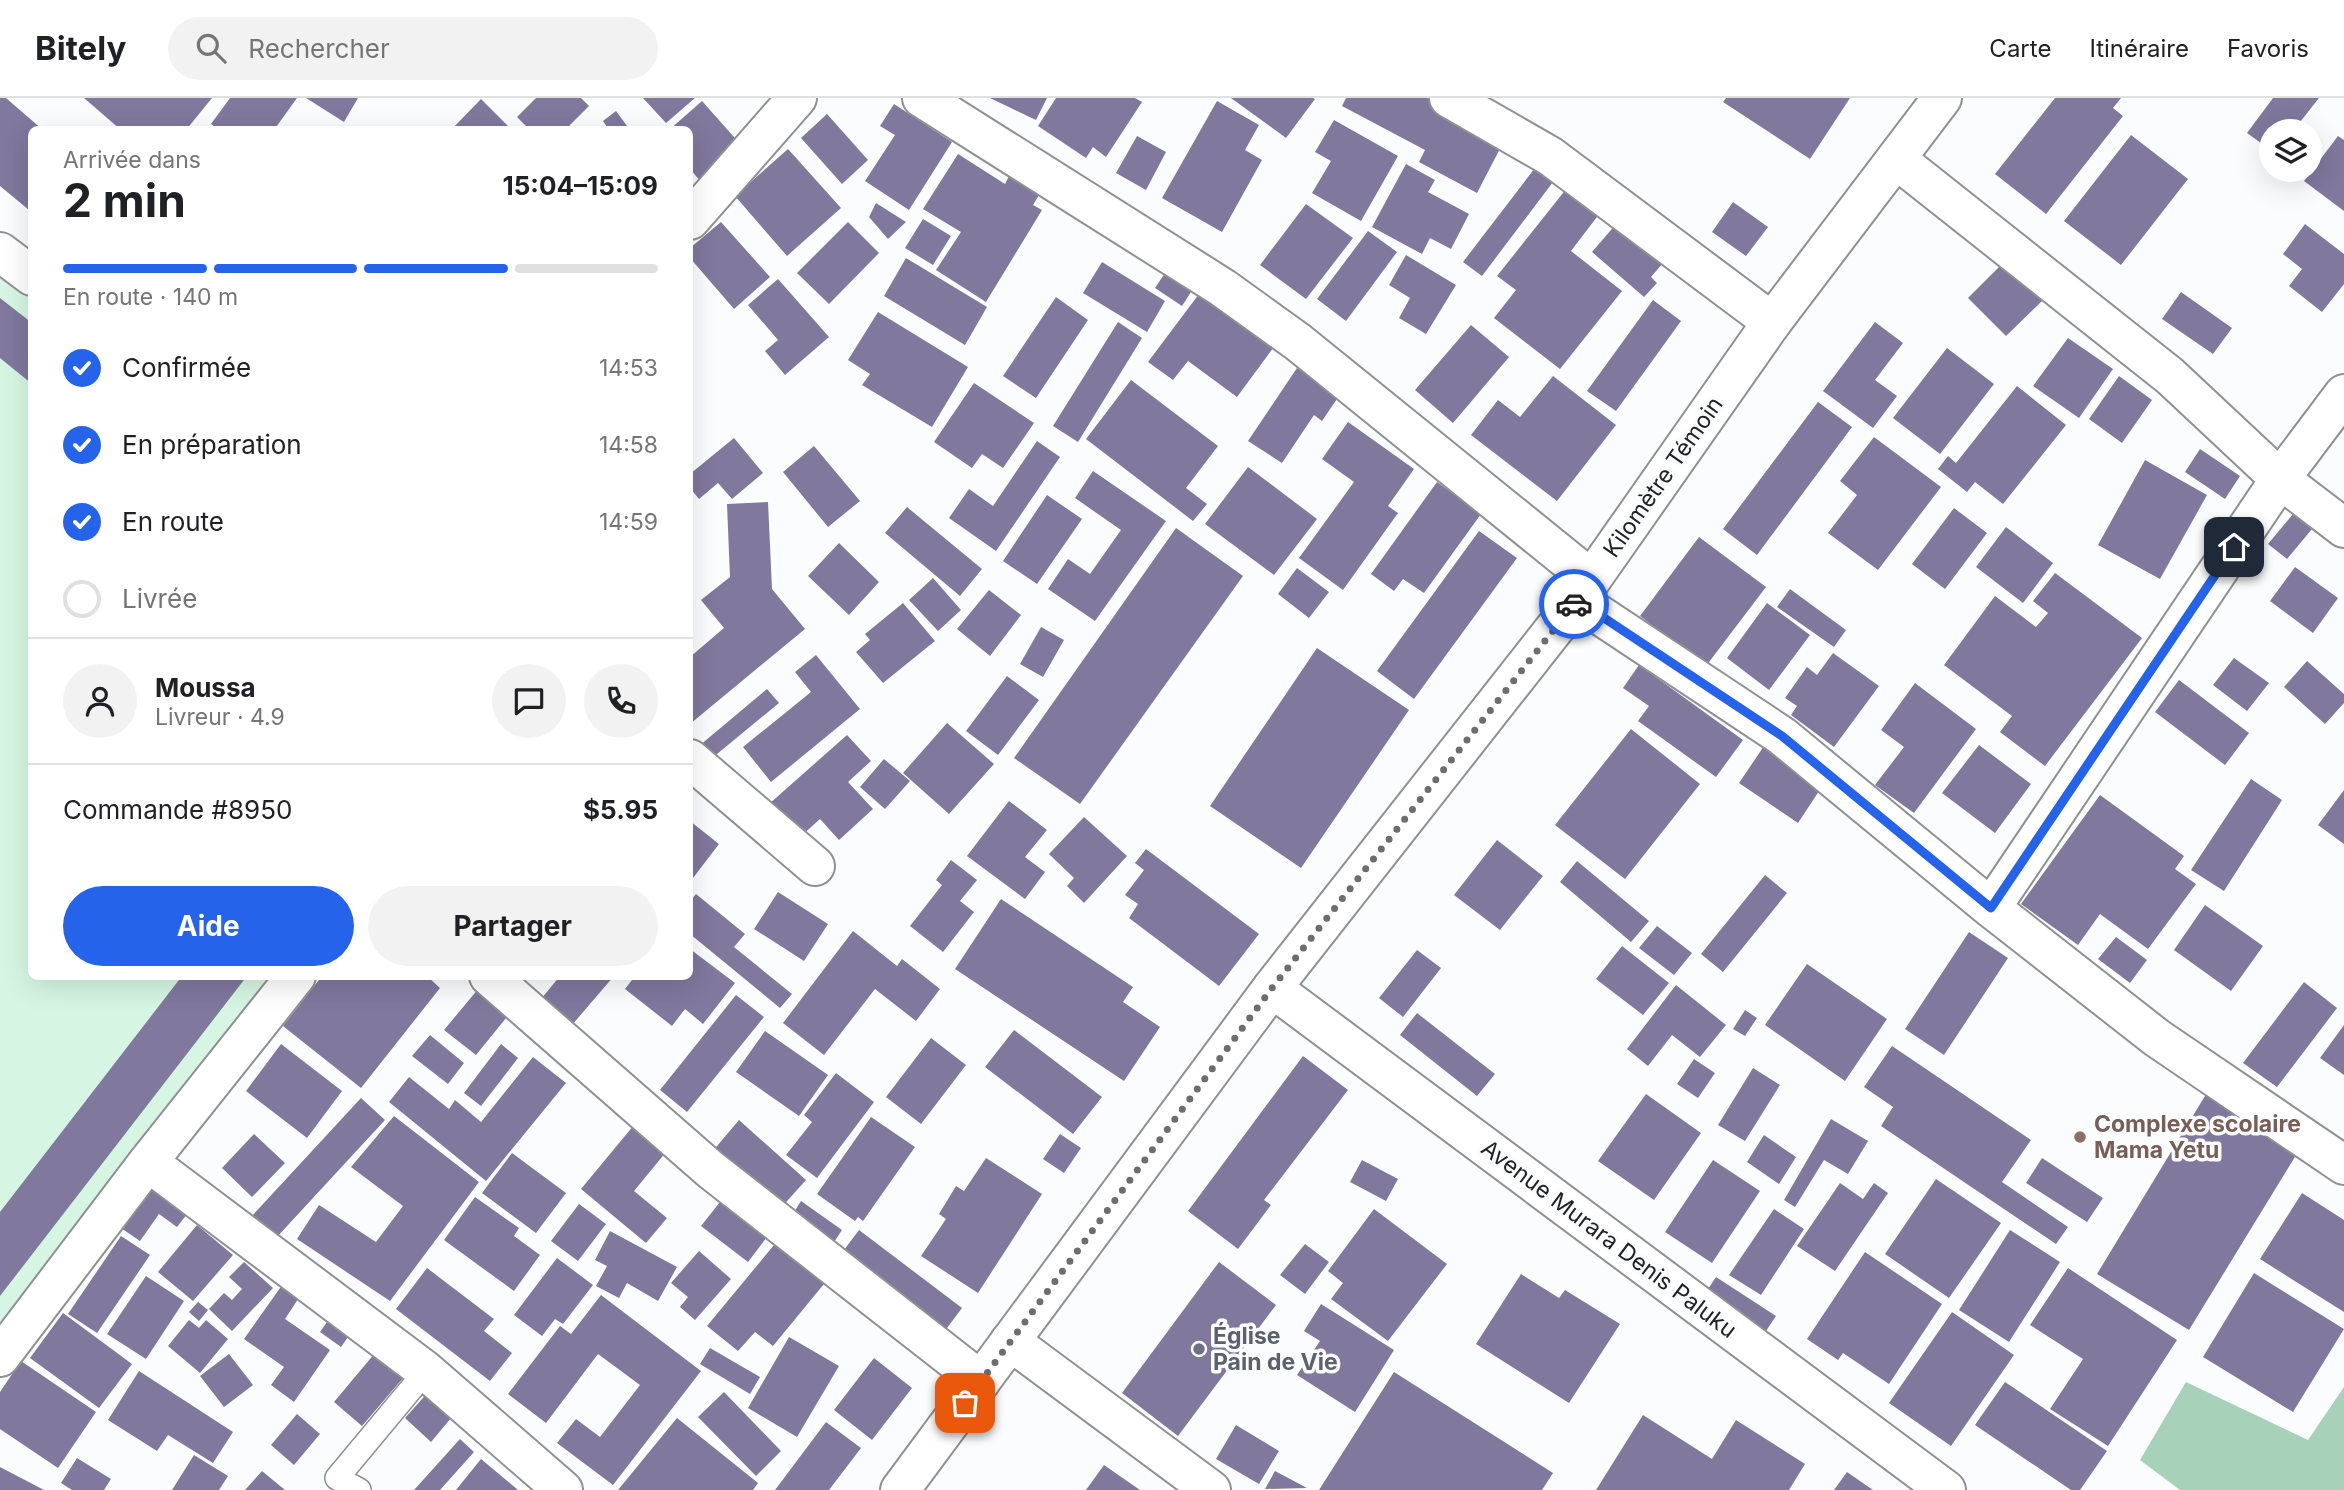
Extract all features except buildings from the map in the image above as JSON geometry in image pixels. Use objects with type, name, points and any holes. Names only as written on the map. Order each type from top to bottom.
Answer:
[{"type":"street","points":[[693,217],[797,98]]},
{"type":"street","points":[[922,98],[1223,288],[1298,342],[1584,589],[1782,736],[1991,908],[2157,1038],[2344,1165]]},
{"type":"street","points":[[1449,98],[1550,156],[1772,322]]},
{"type":"street","name":"Kilomètre Témoin","points":[[900,1490],[1272,988],[1584,589],[1772,322],[1942,98]]},
{"type":"street","points":[[1896,159],[2170,376],[2280,479],[2344,528]]},
{"type":"street","points":[[0,252],[28,273]]},
{"type":"street","points":[[1991,908],[2280,479],[2344,394]]},
{"type":"street","points":[[693,762],[816,866]]},
{"type":"street","points":[[0,1357],[148,1162],[293,980]]},
{"type":"street","points":[[494,980],[711,1170],[981,1381]]},
{"type":"street","name":"Avenue Murara Denis Paluku","points":[[1272,988],[1946,1490]]},
{"type":"street","points":[[148,1162],[426,1371],[563,1490]]},
{"type":"street","points":[[1010,1341],[1211,1490]]},
{"type":"lane","points":[[359,1490],[337,1478],[426,1371]]},
{"type":"green space","points":[[0,275],[28,296],[28,980],[270,980],[0,1332]]},
{"type":"green space","points":[[2186,1382],[2308,1440],[2344,1387],[2344,1490],[2180,1490],[2140,1460]]},
{"type":"way so far","points":[[965,1403],[1272,988],[1574,604]]},
{"type":"place","name":"Complexe scolaire Mama Yetu","points":[[2080,1137]]},
{"type":"place","name":"Église Pain de Vie","points":[[1199,1349]]},
{"type":"route","points":[[1574,604],[1577,600],[1782,736],[1991,908],[2234,547]]}]
